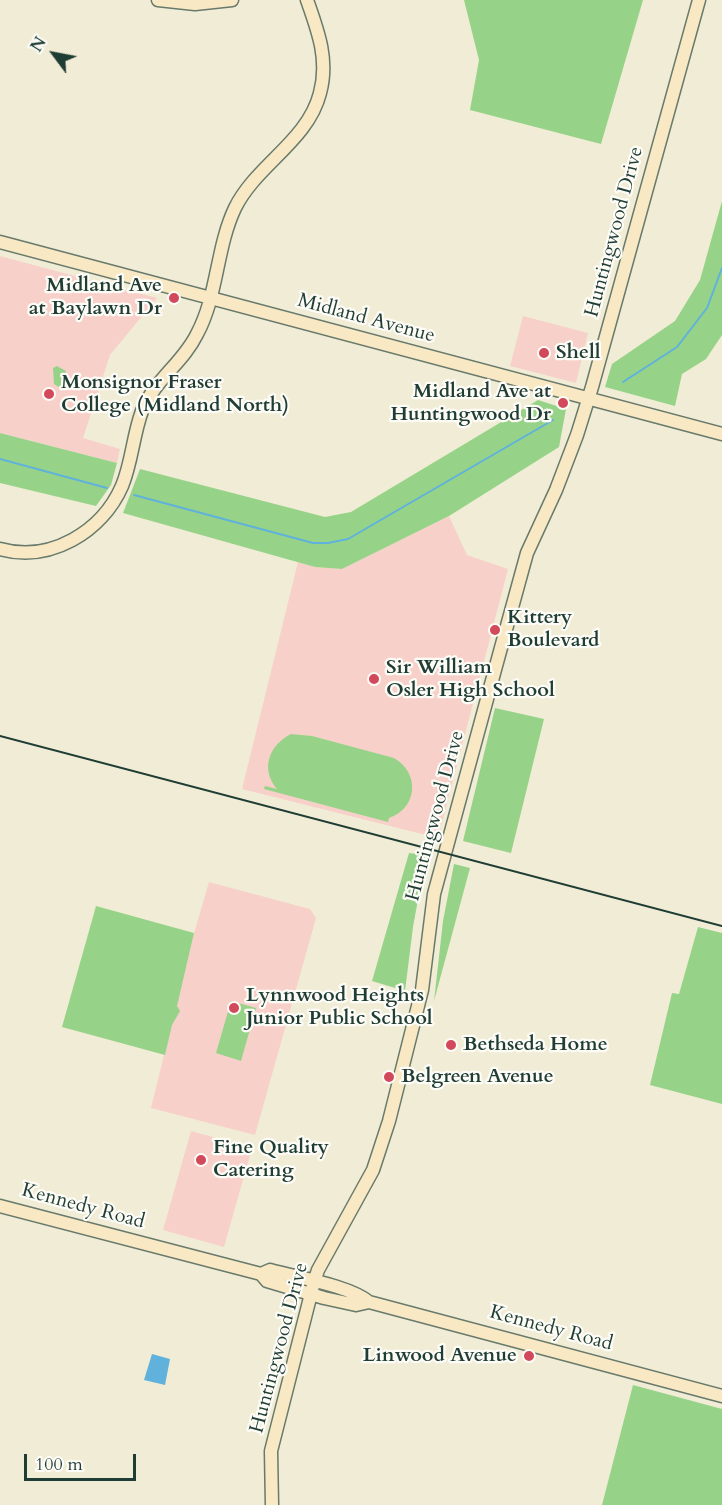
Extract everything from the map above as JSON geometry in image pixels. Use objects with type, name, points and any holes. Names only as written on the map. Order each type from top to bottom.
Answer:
[{"type":"street","points":[[158,0],[195,4],[232,0]]},
{"type":"street","points":[[0,549],[21,553],[43,551],[65,544],[99,521],[121,488],[142,411],[150,394],[197,335],[210,298],[235,208],[253,183],[297,135],[318,101],[323,81],[322,49],[320,36],[307,0]]},
{"type":"street","name":"Huntingwood Drive","points":[[272,1505],[270,1493],[272,1451],[314,1282],[318,1270],[374,1170],[386,1131],[422,990],[434,894],[527,553],[560,480],[577,435],[699,0]]},
{"type":"street","name":"Midland Avenue","points":[[0,242],[722,434]]},
{"type":"street","name":"Kennedy Road","points":[[0,1206],[261,1274],[267,1281],[311,1294],[356,1305],[369,1302]]},
{"type":"street","name":"Kennedy Road","points":[[261,1274],[270,1270],[358,1293],[369,1302],[722,1396]]},
{"type":"shaded area","name":"Monsignor Fraser College (Midland North)","points":[[0,256],[157,298],[110,355],[83,438],[120,449],[117,463],[0,433]]},
{"type":"shaded area","points":[[523,316],[588,333],[576,383],[510,366]]},
{"type":"shaded area","name":"Sir William Osler High School","points":[[449,516],[467,555],[508,569],[438,838],[242,789],[298,562],[315,567],[342,569]]},
{"type":"shaded area","name":"Lynnwood Heights Junior Public School","points":[[209,882],[310,909],[316,918],[255,1135],[151,1108],[194,933]]},
{"type":"shaded area","points":[[191,1131],[252,1148],[224,1247],[163,1230]]},
{"type":"green space","points":[[464,0],[643,0],[601,144],[470,110],[479,60]]},
{"type":"green space","points":[[722,201],[722,335],[706,359],[682,374],[675,406],[605,387],[612,364],[675,321],[700,280]]},
{"type":"green space","points":[[57,366],[66,371],[67,386],[62,389],[54,384],[53,368]]},
{"type":"green space","points":[[538,400],[566,409],[559,447],[449,516],[342,569],[315,567],[123,513],[140,469],[325,517],[351,512]]},
{"type":"green space","points":[[0,433],[117,463],[111,485],[96,506],[0,483]]},
{"type":"green space","points":[[495,708],[544,719],[511,853],[463,841]]},
{"type":"green space","points":[[291,734],[312,736],[394,758],[408,772],[411,781],[412,790],[406,807],[389,818],[388,822],[264,789],[265,786],[277,789],[269,774],[269,758],[277,744]]},
{"type":"green space","points":[[409,853],[426,855],[413,927],[405,991],[372,981]]},
{"type":"green space","points":[[454,864],[470,868],[434,1001],[443,921]]},
{"type":"green space","points":[[96,906],[194,933],[177,1006],[180,1011],[172,1025],[165,1055],[62,1027]]},
{"type":"green space","points":[[698,927],[722,933],[722,1104],[650,1085],[672,993],[679,994]]},
{"type":"green space","points":[[231,1001],[256,1008],[241,1061],[216,1053]]},
{"type":"green space","points":[[633,1385],[722,1409],[722,1505],[602,1505]]},
{"type":"water","points":[[152,1354],[170,1359],[165,1385],[144,1380]]},
{"type":"waterway","points":[[623,382],[677,347],[707,308],[722,268]]},
{"type":"waterway","points":[[134,495],[313,543],[328,543],[348,539],[553,420]]},
{"type":"waterway","points":[[0,459],[107,488]]},
{"type":"railway","points":[[0,736],[722,926]]},
{"type":"place","name":"Midland Ave at Baylawn Dr","points":[[174,298]]},
{"type":"place","name":"Shell","points":[[544,353]]},
{"type":"place","name":"Monsignor Fraser College (Midland North)","points":[[49,394]]},
{"type":"place","name":"Midland Ave at Huntingwood Dr","points":[[563,403]]},
{"type":"place","name":"Kittery Boulevard","points":[[495,630]]},
{"type":"place","name":"Sir William Osler High School","points":[[374,679]]},
{"type":"place","name":"Lynnwood Heights Junior Public School","points":[[234,1008]]},
{"type":"place","name":"Bethseda Home","points":[[451,1045]]},
{"type":"place","name":"Belgreen Avenue","points":[[389,1077]]},
{"type":"place","name":"Fine Quality Catering","points":[[201,1160]]},
{"type":"place","name":"Linwood Avenue","points":[[529,1356]]}]
